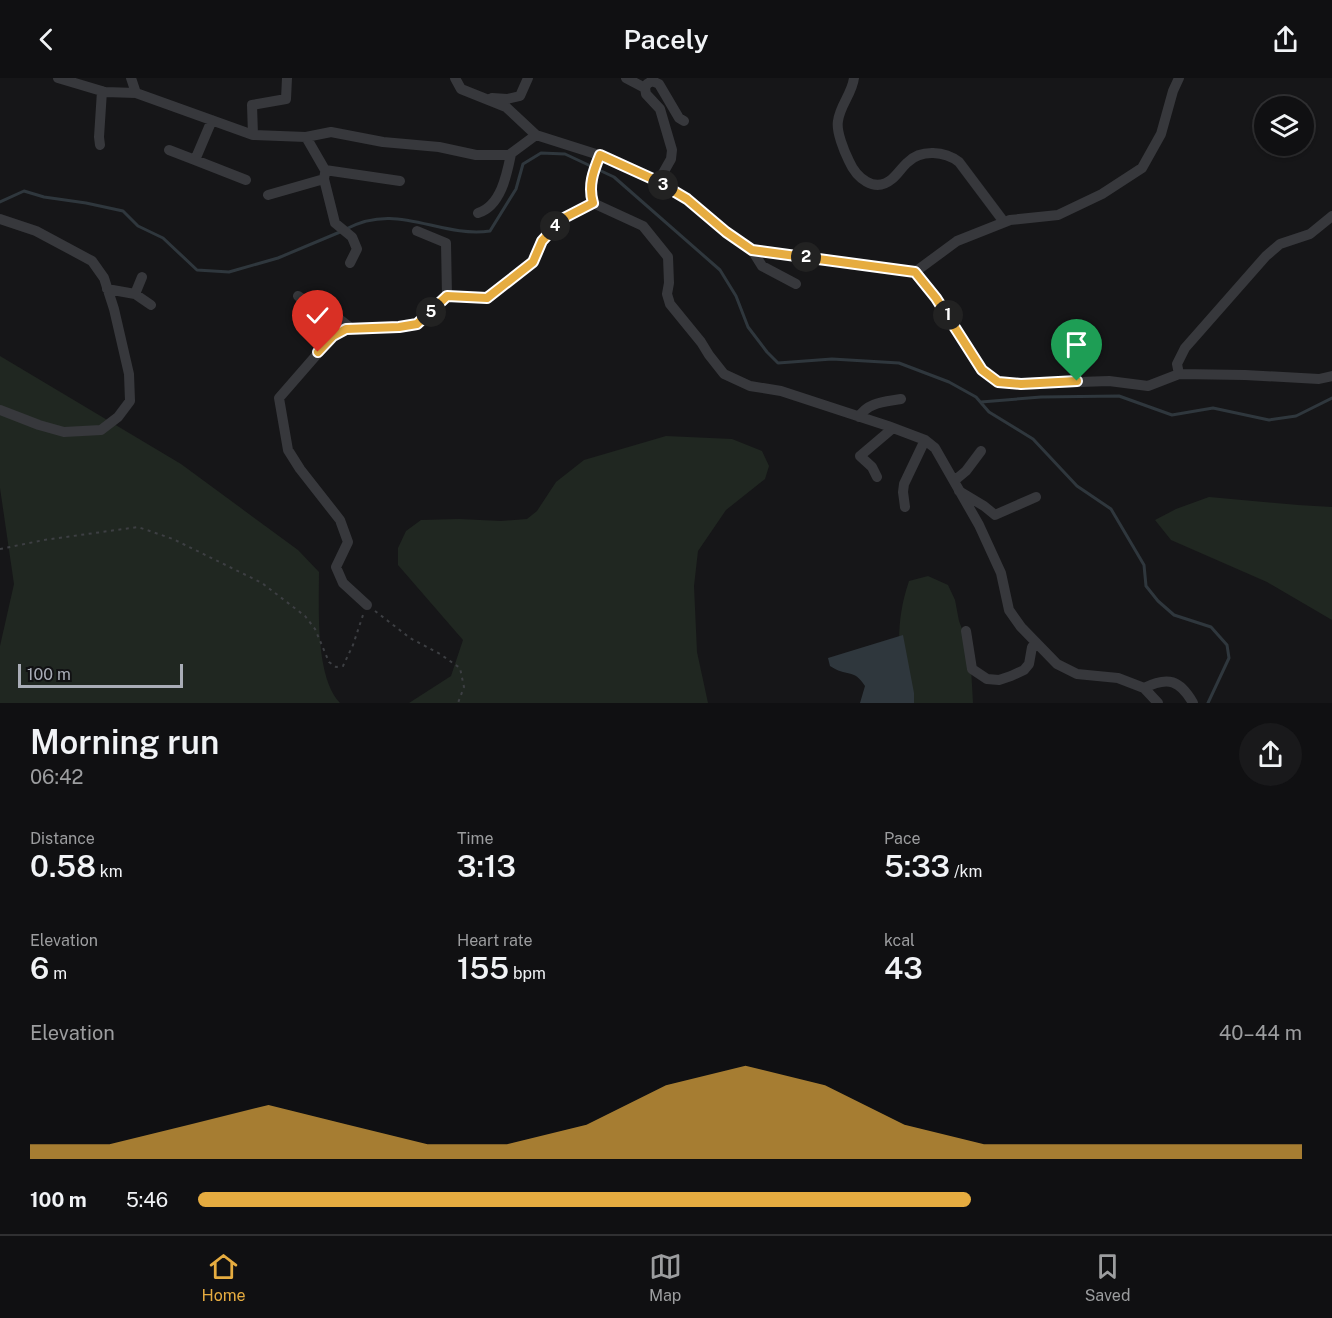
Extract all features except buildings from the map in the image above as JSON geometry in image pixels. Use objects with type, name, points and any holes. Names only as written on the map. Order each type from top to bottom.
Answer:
[{"type":"street","points":[[58,78],[102,91],[136,93],[253,135],[306,137],[331,132],[383,142],[440,147],[476,155],[511,154],[536,135]]},
{"type":"street","points":[[131,78],[136,93]]},
{"type":"street","points":[[253,135],[252,105],[286,99],[287,78]]},
{"type":"street","points":[[455,78],[461,89],[506,107],[536,135],[658,182],[687,199],[726,232],[752,250],[762,266],[796,284]]},
{"type":"street","points":[[486,100],[520,96],[528,78]]},
{"type":"street","points":[[626,78],[645,88]]},
{"type":"street","points":[[854,78],[853,88],[840,110],[837,124],[848,159],[864,182],[878,184],[890,181],[918,154],[951,155],[959,162],[1004,222]]},
{"type":"street","points":[[915,272],[957,241],[1004,222],[1058,215],[1102,194],[1142,168],[1161,134],[1179,78]]},
{"type":"street","points":[[658,182],[671,159],[672,150],[660,109],[646,94],[647,84],[652,81],[659,84],[679,118],[684,121]]},
{"type":"street","points":[[100,145],[102,91]]},
{"type":"street","points":[[195,160],[212,120]]},
{"type":"street","points":[[306,137],[325,174],[335,223],[349,235],[357,249],[350,263]]},
{"type":"street","points":[[169,150],[246,180]]},
{"type":"street","points":[[478,213],[485,211],[492,204],[506,179],[511,154]]},
{"type":"street","points":[[598,158],[589,191],[593,203],[643,226],[668,257],[667,294],[670,304],[695,333],[724,374],[750,386],[781,391],[925,440],[935,448],[979,525],[1001,573],[1009,610],[1021,627],[1056,664],[1077,674],[1118,678],[1144,688],[1158,703]]},
{"type":"street","points":[[268,195],[325,174],[400,181]]},
{"type":"street","points":[[367,605],[343,583],[336,567],[348,542],[340,520],[288,450],[279,398],[333,336],[346,329],[417,324],[447,296],[487,298],[533,262],[542,241],[562,219],[593,203]]},
{"type":"street","points":[[1179,374],[1177,364],[1185,348],[1266,256],[1280,244],[1310,234],[1332,216]]},
{"type":"street","points":[[0,219],[36,231],[92,261],[104,278],[108,289],[129,374],[130,401],[118,417],[101,430],[64,432],[0,410]]},
{"type":"street","points":[[417,231],[446,243],[447,296]]},
{"type":"street","points":[[752,250],[915,272],[936,298],[982,370],[998,382],[1021,384],[1109,381],[1148,386],[1179,374],[1319,379],[1332,376]]},
{"type":"street","points":[[135,294],[142,277]]},
{"type":"street","points":[[108,289],[135,294],[151,305]]},
{"type":"street","points":[[298,296],[307,302],[326,308],[352,329]]},
{"type":"street","points":[[859,417],[863,410],[878,402],[902,399]]},
{"type":"street","points":[[877,477],[872,467],[860,456],[893,428]]},
{"type":"street","points":[[905,507],[904,484],[925,440]]},
{"type":"street","points":[[956,486],[981,452]]},
{"type":"street","points":[[956,486],[994,515],[1036,497]]},
{"type":"street","points":[[966,631],[972,669],[987,679],[999,680],[1024,670],[1029,663],[1032,647],[1038,645]]},
{"type":"street","points":[[1144,688],[1154,683],[1170,681],[1183,687],[1193,703]]},
{"type":"path","points":[[0,549],[44,540],[138,527],[173,539],[262,583],[305,616],[315,629],[328,662],[336,666],[343,666],[367,605],[410,638],[460,668],[464,687],[458,703]]},
{"type":"shaded area","points":[[0,356],[181,464],[298,550],[319,572],[322,659],[332,691],[340,703],[0,703],[0,646],[14,584],[0,488]]},
{"type":"shaded area","points":[[666,436],[732,439],[762,451],[769,466],[765,479],[726,510],[698,551],[694,586],[697,652],[708,703],[409,703],[451,676],[463,640],[398,565],[398,548],[406,531],[421,520],[527,519],[537,511],[556,482],[584,460]]},
{"type":"shaded area","points":[[1209,497],[1332,507],[1332,620],[1267,582],[1171,540],[1155,520],[1176,509]]},
{"type":"shaded area","points":[[928,576],[948,585],[955,600],[959,621],[970,650],[973,703],[905,703],[899,642],[901,612],[909,581]]},
{"type":"shaded area","points":[[903,635],[914,703],[860,703],[865,686],[861,680],[830,666],[828,658]]},
{"type":"waterway","points":[[346,229],[365,221],[383,218],[401,219],[453,230],[490,231],[516,189],[523,164],[541,153],[565,154],[614,177],[720,270],[736,296],[748,327],[778,363],[832,359],[899,363],[949,382],[976,397],[989,412],[1033,439],[1077,486],[1111,509],[1144,565],[1146,586],[1158,601],[1174,615],[1211,627],[1227,645],[1229,658],[1208,703]]},
{"type":"waterway","points":[[0,202],[24,191],[44,197],[123,211],[138,226],[163,238],[197,270],[229,272],[278,258],[340,232]]},
{"type":"waterway","points":[[981,402],[1041,397],[1119,396],[1172,415],[1213,408],[1269,420],[1296,416],[1332,398]]},
{"type":"route","points":[[318,352],[333,336],[346,329],[417,324],[447,296],[487,298],[533,262],[542,241],[562,219],[593,203],[589,191],[600,155],[655,180],[687,199],[726,232],[752,250],[915,272],[969,346],[982,370],[998,382],[1021,384],[1077,381]]}]
